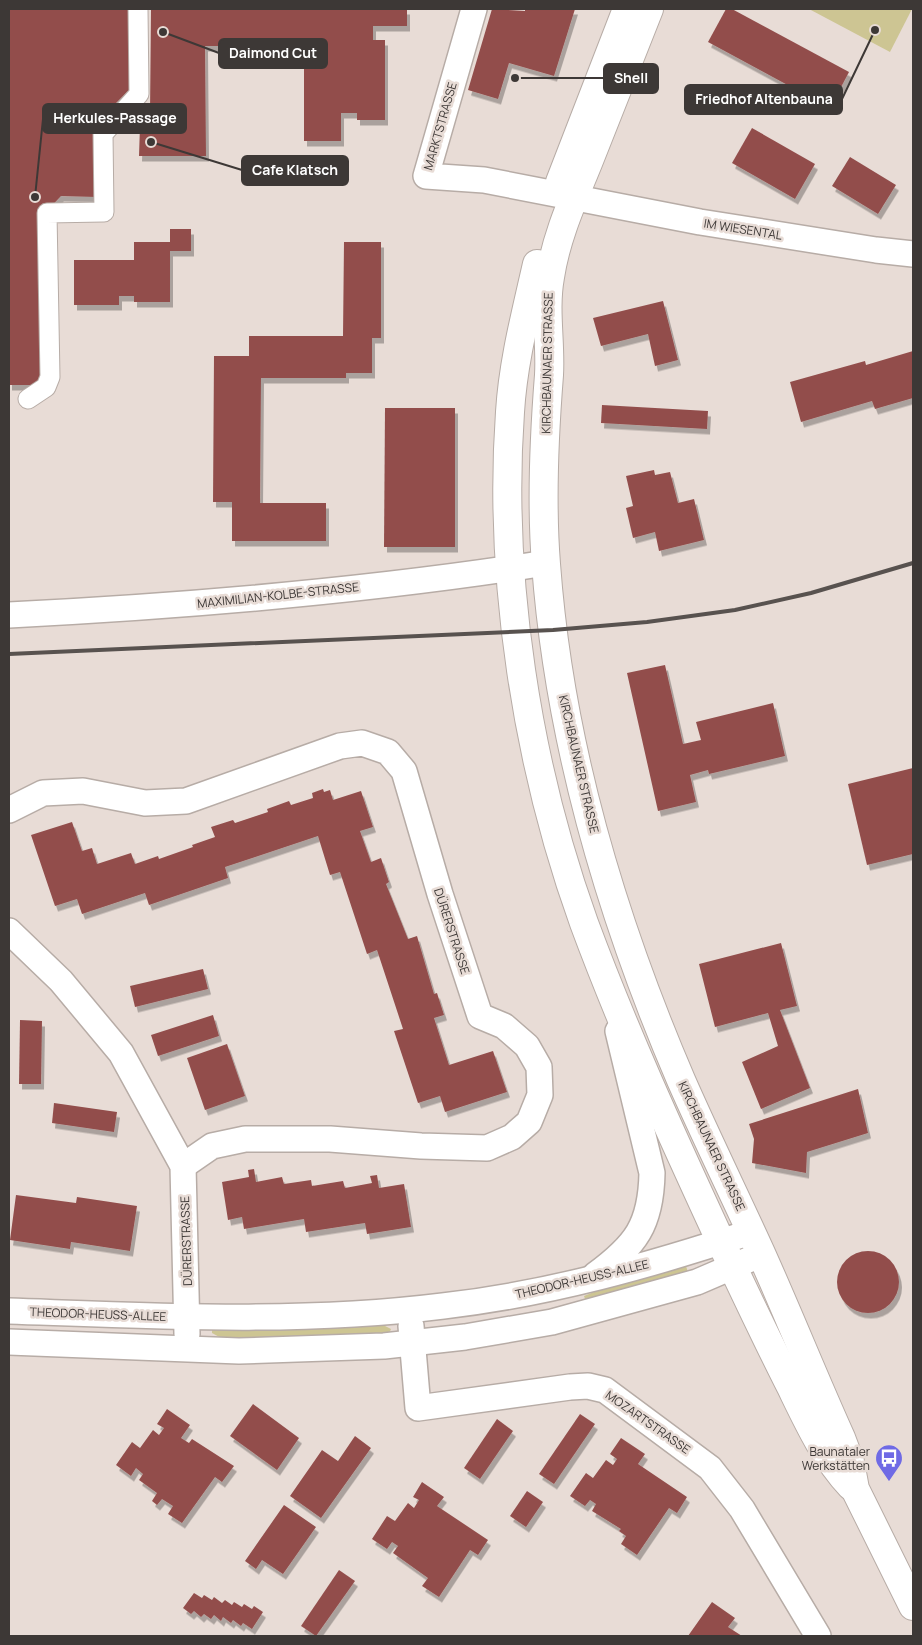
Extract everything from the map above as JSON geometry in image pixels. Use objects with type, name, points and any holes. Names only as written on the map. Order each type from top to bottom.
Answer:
[{"type":"street","points":[[28,399],[46,387],[50,377],[48,213],[104,212],[103,134],[139,94],[138,9]]},
{"type":"street","name":"MARKTSTRASSE","points":[[474,9],[426,176],[484,180],[565,196]]},
{"type":"street","name":"KIRCHBAUNAER STRASSE","points":[[627,9],[565,196],[561,231],[550,276],[547,300],[549,367],[543,482],[546,563],[553,630],[568,726],[602,862],[634,958],[681,1079],[757,1243],[841,1438],[850,1462],[855,1489],[913,1606]]},
{"type":"street","name":"KIRCHBAUNAER STRASSE","points":[[649,9],[565,196],[545,230],[517,355],[510,411],[508,498],[511,569],[517,632],[532,729],[552,816],[584,921],[615,1003],[732,1267],[821,1448],[836,1469],[855,1489]]},
{"type":"street","name":"IM WIESENTAL","points":[[565,196],[710,223],[876,250],[913,254]]},
{"type":"street","name":"MAXIMILIAN-KOLBE-STRASSE","points":[[9,615],[170,606],[298,594],[511,569],[546,563]]},
{"type":"street","name":"DÜRERSTRASSE","points":[[9,810],[43,793],[83,791],[145,803],[186,802],[340,746],[362,743],[388,752],[404,772],[440,894],[480,1016],[504,1026],[526,1046],[539,1067],[540,1095],[528,1122],[512,1137],[487,1148],[421,1146],[330,1138],[245,1138],[212,1146],[183,1166]]},
{"type":"street","name":"DÜRERSTRASSE","points":[[9,931],[61,981],[121,1053],[183,1166],[188,1317]]},
{"type":"street","name":"KIRCHBAUNAER STRASSE","points":[[589,1280],[616,1260],[632,1243],[645,1219],[652,1196],[652,1173],[622,1048],[615,1003]]},
{"type":"street","name":"THEODOR-HEUSS-ALLEE","points":[[9,1311],[188,1317],[298,1317],[409,1310],[486,1300],[589,1280],[721,1242],[757,1243]]},
{"type":"street","points":[[9,1342],[239,1351],[309,1350],[412,1343],[465,1337],[552,1322],[697,1282],[732,1267],[757,1243]]},
{"type":"street","points":[[697,1282],[729,1288],[747,1298]]},
{"type":"street","points":[[409,1310],[412,1343]]},
{"type":"street","points":[[187,1348],[188,1317]]},
{"type":"street","name":"MOZARTSTRASSE","points":[[412,1343],[418,1408],[588,1386],[605,1390],[617,1398],[716,1474],[742,1509],[818,1636]]},
{"type":"shaded area","points":[[809,9],[912,9],[890,52]]},
{"type":"shaded area","points":[[684,1259],[689,1276],[586,1302],[584,1296],[639,1274]]},
{"type":"shaded area","points":[[381,1324],[391,1329],[389,1334],[225,1340],[212,1333],[212,1329]]},
{"type":"building","points":[[9,9],[132,9],[132,87],[97,122],[97,197],[61,196],[42,216],[43,385],[9,385]]},
{"type":"building","points":[[151,9],[407,9],[407,26],[373,26],[373,40],[385,40],[385,120],[357,120],[357,113],[341,113],[341,141],[304,141],[304,59],[319,59],[319,46],[205,46],[206,156],[139,156],[140,126],[150,113]]},
{"type":"building","points":[[492,9],[525,11],[525,9],[575,9],[554,76],[509,63],[498,99],[468,90]]},
{"type":"building","points":[[726,9],[732,9],[849,72],[830,108],[708,42]]},
{"type":"building","points":[[752,128],[815,164],[795,199],[732,163]]},
{"type":"building","points":[[850,157],[896,185],[878,214],[832,186]]},
{"type":"building","points":[[170,229],[191,229],[191,251],[170,251],[170,302],[134,302],[134,296],[119,296],[119,305],[74,305],[74,260],[134,260],[134,242],[170,242]]},
{"type":"building","points":[[344,242],[381,242],[381,338],[372,338],[372,373],[346,373],[346,378],[261,378],[260,503],[326,503],[326,541],[232,541],[232,502],[213,502],[214,356],[249,356],[249,336],[343,336]]},
{"type":"building","points":[[663,301],[678,360],[655,366],[648,334],[601,346],[593,318]]},
{"type":"building","points":[[913,351],[913,398],[875,409],[872,401],[801,422],[790,382],[865,361],[866,365]]},
{"type":"building","points":[[602,405],[708,411],[707,429],[601,423]]},
{"type":"building","points":[[385,408],[455,408],[455,547],[384,547]]},
{"type":"building","points":[[654,470],[655,475],[670,472],[678,503],[694,499],[704,540],[659,551],[655,532],[633,538],[626,508],[633,506],[626,476]]},
{"type":"building","points":[[665,665],[683,744],[701,740],[696,722],[773,703],[785,756],[709,774],[708,770],[690,775],[696,802],[658,811],[627,673]]},
{"type":"building","points":[[913,768],[913,854],[867,865],[848,784]]},
{"type":"building","points":[[323,789],[324,792],[330,790],[333,800],[361,791],[373,827],[360,831],[371,862],[381,858],[389,882],[386,884],[408,939],[417,936],[434,994],[437,993],[444,1015],[434,1018],[449,1065],[493,1051],[507,1092],[445,1112],[440,1096],[418,1103],[394,1031],[403,1029],[377,950],[367,954],[340,872],[330,875],[318,836],[225,867],[228,878],[149,905],[145,893],[82,914],[77,899],[55,906],[31,835],[72,822],[82,851],[92,848],[97,864],[131,853],[135,864],[158,856],[159,859],[215,837],[211,827],[233,820],[235,823],[268,812],[267,809],[289,801],[291,805],[313,798],[312,793]]},
{"type":"building","points":[[781,943],[797,1006],[780,1010],[810,1088],[761,1109],[742,1062],[778,1046],[768,1013],[715,1027],[699,964]]},
{"type":"building","points":[[203,969],[208,989],[135,1007],[130,986]]},
{"type":"building","points":[[213,1015],[219,1036],[158,1056],[151,1035]]},
{"type":"building","points":[[20,1020],[42,1021],[41,1084],[19,1084]]},
{"type":"building","points":[[227,1044],[245,1096],[205,1110],[187,1058]]},
{"type":"building","points":[[858,1089],[868,1133],[807,1152],[806,1173],[752,1163],[754,1139],[749,1124]]},
{"type":"building","points":[[54,1103],[117,1112],[114,1132],[52,1123]]},
{"type":"building","points":[[254,1169],[256,1182],[282,1177],[284,1184],[311,1180],[312,1186],[343,1181],[345,1188],[372,1183],[370,1176],[377,1175],[379,1188],[404,1184],[411,1227],[367,1234],[365,1223],[306,1232],[304,1219],[244,1229],[242,1217],[228,1220],[222,1182],[249,1177],[248,1170]]},
{"type":"building","points":[[16,1195],[76,1203],[77,1197],[137,1206],[130,1251],[71,1242],[70,1249],[10,1240]]},
{"type":"building","points":[[868,1251],[885,1256],[890,1260],[894,1265],[899,1282],[894,1299],[890,1304],[885,1308],[868,1313],[851,1308],[846,1304],[842,1299],[837,1282],[842,1265],[846,1260],[851,1256]]},
{"type":"building","points":[[253,1404],[299,1438],[277,1470],[230,1436]]},
{"type":"building","points":[[167,1409],[190,1425],[181,1438],[189,1443],[192,1439],[234,1466],[222,1482],[215,1477],[182,1523],[168,1514],[173,1506],[162,1499],[157,1505],[152,1501],[157,1493],[139,1480],[143,1474],[136,1468],[131,1476],[116,1465],[132,1442],[140,1448],[153,1430],[159,1435],[164,1428],[157,1424]]},
{"type":"building","points":[[580,1414],[595,1424],[554,1484],[539,1474]]},
{"type":"building","points":[[497,1419],[513,1431],[480,1479],[464,1468]]},
{"type":"building","points":[[355,1436],[371,1448],[321,1518],[290,1496],[322,1450],[338,1461]]},
{"type":"building","points":[[621,1438],[645,1454],[638,1464],[687,1497],[677,1513],[669,1508],[637,1555],[621,1544],[626,1536],[619,1531],[621,1529],[592,1511],[596,1504],[590,1500],[585,1506],[570,1496],[586,1473],[593,1478],[606,1460],[613,1465],[617,1459],[610,1454]]},
{"type":"building","points":[[422,1482],[444,1497],[437,1506],[488,1540],[478,1555],[470,1550],[439,1597],[422,1586],[428,1578],[393,1553],[398,1546],[392,1542],[387,1549],[372,1539],[387,1516],[395,1521],[408,1503],[414,1508],[419,1500],[413,1497]]},
{"type":"building","points":[[527,1491],[543,1502],[526,1527],[510,1516]]},
{"type":"building","points":[[284,1505],[316,1527],[283,1574],[262,1560],[256,1569],[245,1561]]},
{"type":"building","points":[[339,1570],[355,1581],[316,1636],[301,1626]]},
{"type":"building","points":[[194,1593],[202,1598],[204,1595],[212,1600],[214,1597],[222,1603],[225,1600],[232,1605],[234,1602],[242,1607],[244,1604],[252,1609],[254,1606],[263,1612],[252,1629],[243,1623],[241,1626],[233,1620],[231,1623],[223,1617],[221,1621],[214,1615],[211,1619],[204,1614],[201,1617],[194,1611],[191,1614],[183,1608]]},
{"type":"building","points":[[712,1602],[735,1618],[728,1627],[742,1636],[688,1636]]},
{"type":"railway","points":[[9,654],[553,630],[647,622],[735,610],[811,593],[913,563]]},
{"type":"place","name":"Friedhof Altenbauna","points":[[875,30]]},
{"type":"place","name":"Daimond Cut","points":[[163,32]]},
{"type":"place","name":"Shell","points":[[515,78]]},
{"type":"place","name":"Cafe Klatsch","points":[[151,142]]},
{"type":"place","name":"Herkules-Passage","points":[[35,197]]},
{"type":"place","name":"Baunataler Werkstätten","points":[[889,1482]]}]
